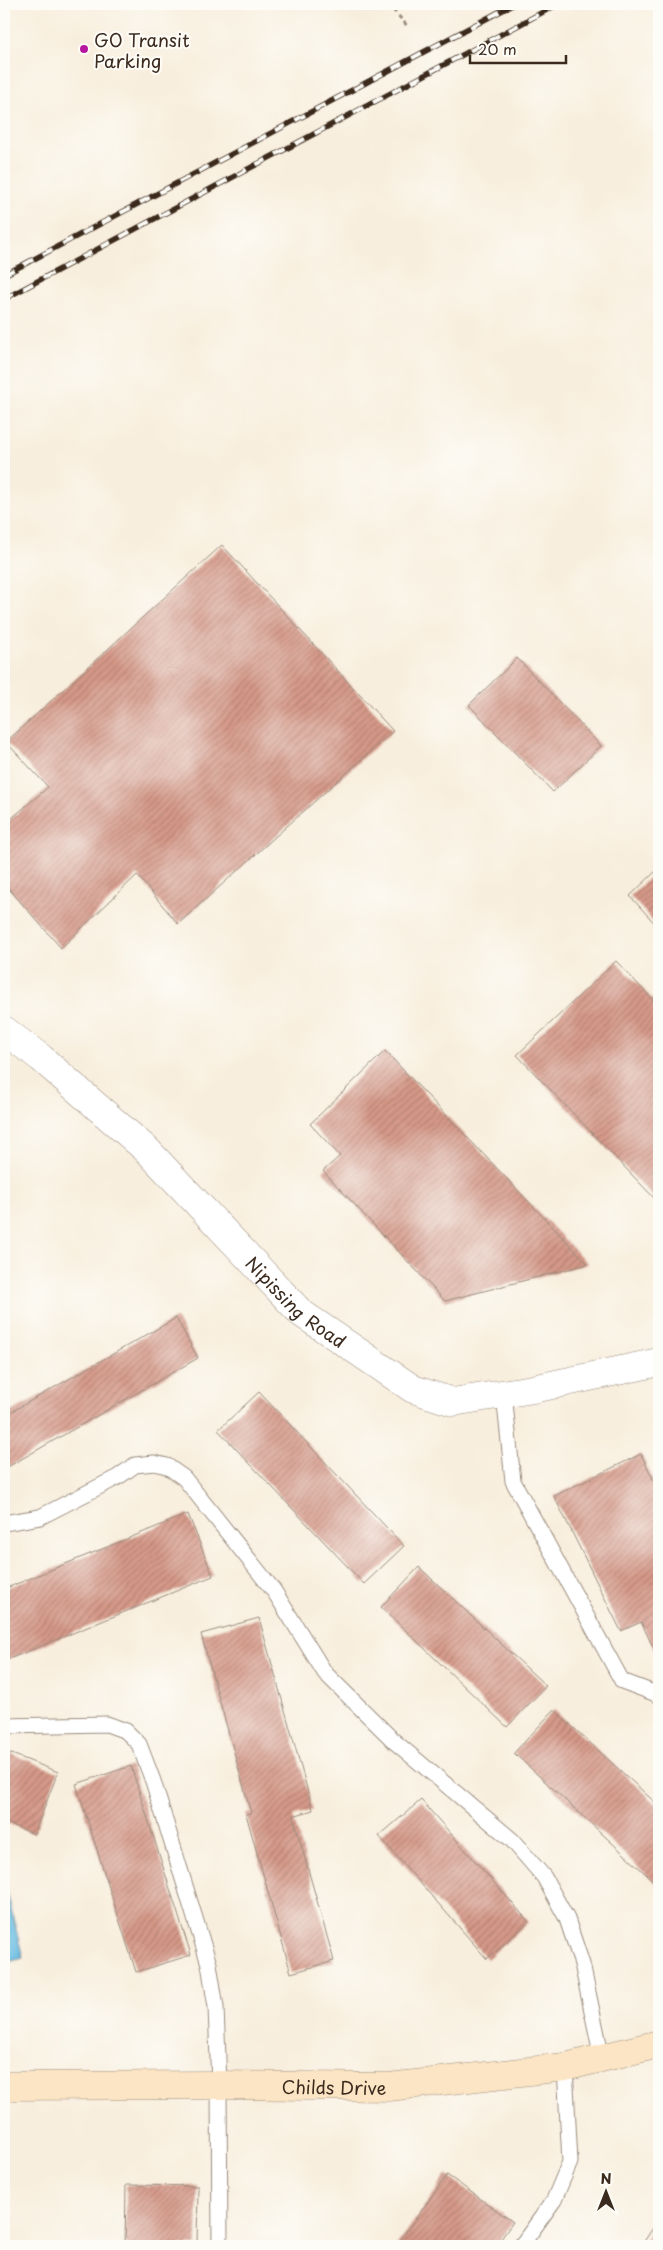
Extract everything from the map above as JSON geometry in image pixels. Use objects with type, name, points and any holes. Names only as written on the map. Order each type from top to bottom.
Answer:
[{"type":"street","name":"Nipissing Road","points":[[4,1030],[41,1058],[148,1151],[301,1313],[413,1389],[453,1402],[504,1394],[659,1362]]},
{"type":"street","name":"Childs Drive","points":[[4,2086],[219,2085],[389,2087],[565,2067],[659,2044]]},
{"type":"lane","points":[[504,1394],[514,1481],[622,1681],[659,1695]]},
{"type":"lane","points":[[4,1523],[40,1517],[118,1477],[135,1465],[154,1462],[168,1466],[184,1478],[274,1591],[325,1673],[395,1742],[512,1840],[544,1877],[567,1919],[582,1964],[602,2058]]},
{"type":"lane","points":[[4,1726],[107,1724],[126,1731],[139,1744],[153,1781],[209,1964],[216,2007],[219,2085],[220,2246]]},
{"type":"lane","points":[[521,2246],[554,2200],[570,2162],[565,2067]]},
{"type":"path","points":[[388,4],[409,28]]},
{"type":"water","points":[[4,1888],[6,1888],[23,1958],[4,1963]]},
{"type":"building","points":[[222,545],[393,731],[178,924],[137,875],[61,948],[4,883],[4,825],[48,787],[6,742]]},
{"type":"building","points":[[517,658],[601,746],[553,792],[469,705]]},
{"type":"building","points":[[659,868],[659,928],[630,896]]},
{"type":"building","points":[[616,961],[659,1006],[659,1203],[517,1055]]},
{"type":"building","points":[[385,1051],[588,1264],[445,1301],[323,1171],[340,1156],[310,1124]]},
{"type":"building","points":[[176,1318],[198,1358],[4,1469],[4,1416]]},
{"type":"building","points":[[259,1392],[404,1546],[364,1584],[218,1430]]},
{"type":"building","points":[[641,1454],[654,1481],[659,1478],[659,1659],[641,1622],[621,1631],[554,1496]]},
{"type":"building","points":[[188,1514],[213,1576],[4,1661],[4,1589]]},
{"type":"building","points":[[419,1567],[546,1686],[507,1727],[381,1607]]},
{"type":"building","points":[[259,1618],[313,1810],[293,1816],[334,1961],[291,1973],[246,1814],[251,1813],[201,1634]]},
{"type":"building","points":[[554,1710],[659,1806],[659,1886],[514,1753]]},
{"type":"building","points":[[4,1751],[58,1772],[34,1834],[4,1822]]},
{"type":"building","points":[[131,1766],[191,1955],[136,1972],[76,1784]]},
{"type":"building","points":[[421,1800],[529,1922],[487,1959],[379,1836]]},
{"type":"building","points":[[447,2175],[513,2222],[496,2246],[396,2246]]},
{"type":"building","points":[[126,2185],[198,2186],[197,2246],[125,2246]]},
{"type":"building","points":[[659,2219],[659,2246],[641,2246]]},
{"type":"railway","points":[[4,275],[514,4]]},
{"type":"railway","points":[[4,299],[558,4]]},
{"type":"place","name":"GO Transit Parking","points":[[84,49]]}]
